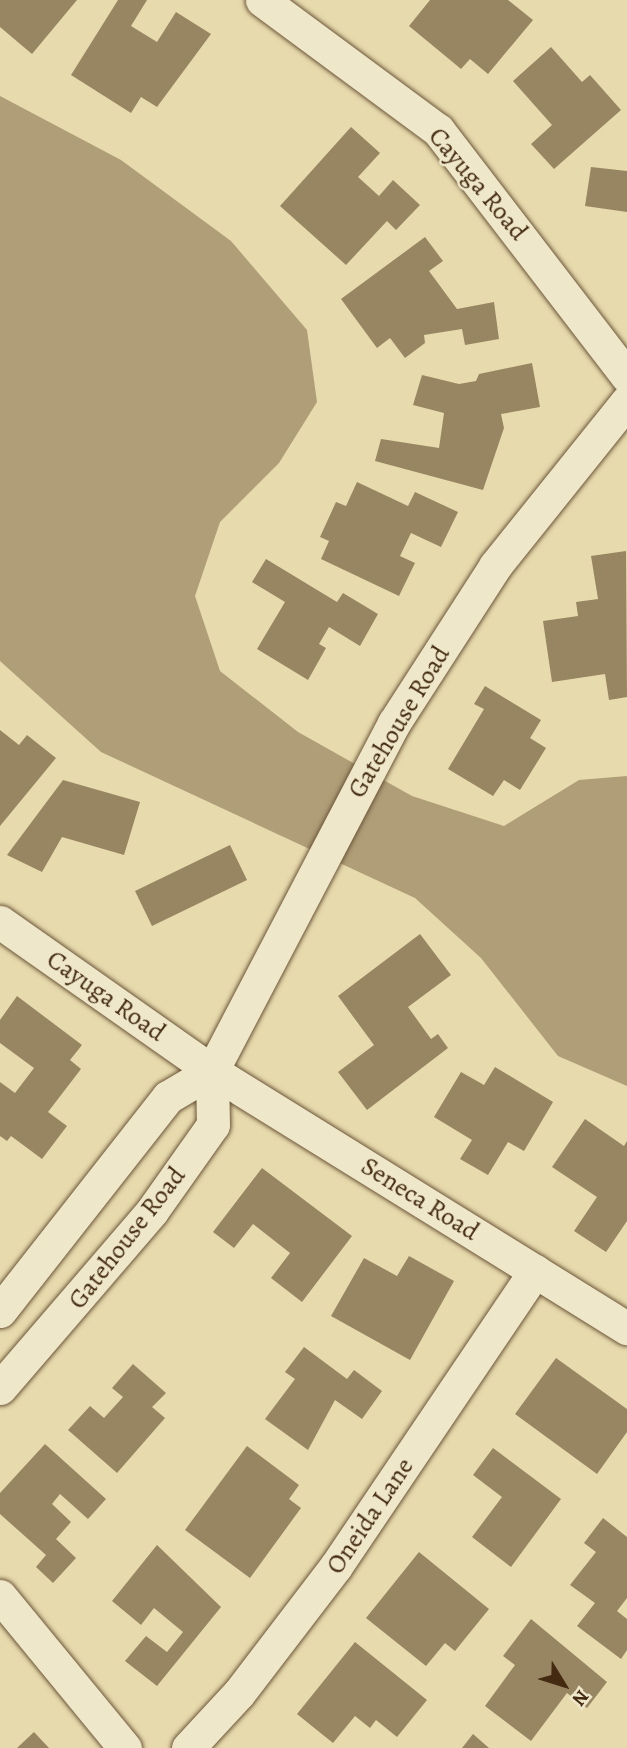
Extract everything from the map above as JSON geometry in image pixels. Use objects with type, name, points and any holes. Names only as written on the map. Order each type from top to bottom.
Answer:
[{"type":"street","name":"Cayuga Road","points":[[262,0],[438,130],[627,376]]},
{"type":"street","name":"Gatehouse Road","points":[[0,1388],[144,1221],[214,1125],[212,1070],[311,876],[394,723],[495,566],[627,401]]},
{"type":"street","name":"Cayuga Road","points":[[0,922],[212,1070]]},
{"type":"street","name":"Gatehouse Road","points":[[0,1311],[168,1097],[212,1070]]},
{"type":"street","name":"Seneca Road","points":[[212,1070],[627,1328]]},
{"type":"street","name":"Oneida Lane","points":[[188,1748],[239,1693],[336,1566],[535,1271]]},
{"type":"street","points":[[0,1596],[125,1748]]},
{"type":"shaded area","points":[[0,96],[121,160],[231,241],[307,330],[317,402],[279,463],[220,522],[195,596],[220,671],[298,732],[412,796],[504,826],[579,780],[627,776],[627,1086],[558,1056],[481,958],[415,898],[101,752],[0,661]]},
{"type":"building","points":[[0,0],[77,0],[32,54],[0,27]]},
{"type":"building","points":[[118,0],[147,0],[131,26],[157,42],[176,12],[211,34],[157,107],[141,97],[131,113],[71,75]]},
{"type":"building","points":[[430,0],[508,0],[533,20],[488,74],[470,59],[461,69],[409,26]]},
{"type":"building","points":[[551,47],[582,82],[590,75],[621,110],[554,169],[531,144],[552,125],[513,81]]},
{"type":"building","points":[[351,127],[380,153],[358,177],[379,196],[393,180],[420,205],[396,230],[387,221],[346,265],[280,206]]},
{"type":"building","points":[[591,167],[627,171],[627,212],[585,206]]},
{"type":"building","points":[[425,237],[443,261],[429,271],[457,309],[494,302],[499,339],[465,345],[462,329],[424,335],[425,343],[405,358],[390,338],[377,348],[341,299]]},
{"type":"building","points":[[532,363],[540,407],[501,414],[504,428],[483,490],[375,461],[381,439],[439,448],[444,413],[413,405],[422,375],[459,384],[476,381],[479,374]]},
{"type":"building","points":[[357,482],[408,506],[415,492],[458,512],[441,547],[411,533],[400,556],[415,563],[399,596],[321,559],[329,541],[320,537],[336,502],[346,506]]},
{"type":"building","points":[[626,551],[627,697],[609,700],[605,674],[552,682],[543,621],[578,616],[576,602],[598,599],[591,556]]},
{"type":"building","points":[[266,559],[337,602],[343,593],[378,614],[360,646],[329,627],[319,644],[326,648],[308,680],[257,649],[285,602],[252,582]]},
{"type":"building","points":[[485,686],[541,720],[530,738],[546,748],[520,790],[504,780],[493,796],[448,769],[484,709],[474,704]]},
{"type":"building","points":[[0,730],[19,745],[27,735],[56,758],[0,826]]},
{"type":"building","points":[[63,780],[140,802],[124,855],[62,837],[42,872],[7,855]]},
{"type":"building","points":[[230,845],[247,880],[152,926],[135,891]]},
{"type":"building","points":[[420,934],[451,975],[408,1007],[431,1039],[438,1034],[448,1048],[367,1110],[338,1072],[374,1045],[338,996]]},
{"type":"building","points":[[17,996],[82,1045],[70,1060],[81,1069],[48,1112],[67,1126],[42,1159],[11,1136],[7,1141],[0,1136],[0,1082],[15,1093],[34,1068],[0,1043],[0,1020]]},
{"type":"building","points":[[495,1067],[553,1102],[524,1151],[508,1142],[488,1175],[460,1159],[472,1140],[434,1117],[461,1072],[484,1085]]},
{"type":"building","points":[[585,1119],[624,1146],[627,1141],[627,1221],[606,1252],[574,1231],[597,1197],[552,1167]]},
{"type":"building","points":[[262,1168],[352,1236],[302,1302],[271,1278],[290,1253],[253,1224],[234,1248],[213,1232]]},
{"type":"building","points":[[409,1256],[454,1281],[410,1360],[331,1316],[364,1258],[397,1276]]},
{"type":"building","points":[[304,1347],[347,1379],[354,1370],[382,1391],[362,1419],[335,1400],[308,1450],[265,1419],[295,1379],[285,1372]]},
{"type":"building","points":[[556,1358],[627,1409],[627,1432],[597,1474],[515,1414]]},
{"type":"building","points":[[133,1364],[166,1393],[152,1407],[165,1418],[117,1473],[68,1430],[90,1406],[104,1418],[123,1397],[112,1388]]},
{"type":"building","points":[[45,1444],[106,1499],[88,1519],[60,1494],[52,1504],[71,1522],[56,1539],[76,1558],[53,1583],[36,1567],[46,1555],[0,1514],[0,1493]]},
{"type":"building","points":[[247,1446],[299,1485],[289,1499],[301,1508],[250,1578],[185,1530]]},
{"type":"building","points":[[493,1448],[561,1499],[511,1567],[472,1537],[502,1497],[473,1475]]},
{"type":"building","points":[[603,1518],[627,1537],[627,1598],[617,1611],[627,1619],[627,1650],[621,1659],[577,1626],[595,1603],[570,1585],[596,1552],[584,1543]]},
{"type":"building","points":[[157,1545],[221,1607],[157,1686],[125,1661],[146,1636],[167,1652],[183,1632],[154,1608],[141,1625],[112,1601]]},
{"type":"building","points":[[419,1552],[489,1609],[455,1651],[445,1643],[426,1666],[366,1618]]},
{"type":"building","points":[[531,1619],[607,1682],[587,1708],[567,1693],[531,1741],[485,1706],[515,1665],[503,1656]]},
{"type":"building","points":[[355,1642],[427,1700],[397,1737],[376,1720],[370,1728],[355,1716],[333,1743],[297,1714]]},
{"type":"building","points":[[34,1732],[49,1748],[17,1748]]},
{"type":"building","points":[[473,1734],[489,1748],[462,1748]]}]
